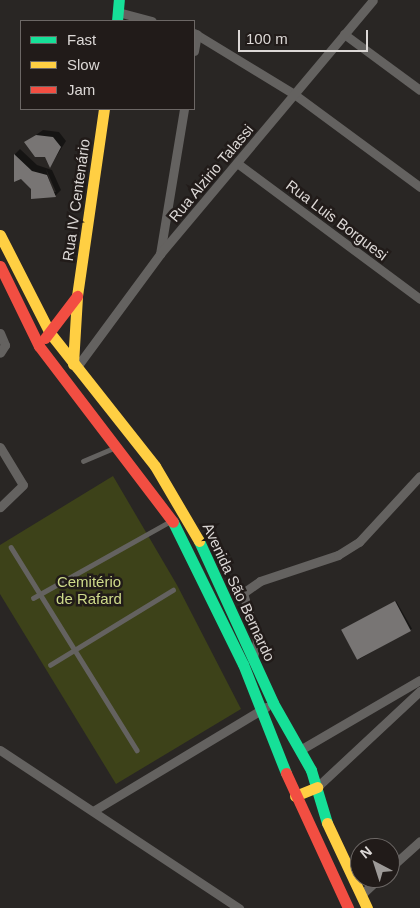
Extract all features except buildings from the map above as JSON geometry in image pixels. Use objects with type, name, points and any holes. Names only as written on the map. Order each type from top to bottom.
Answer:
[{"type":"main road","name":"Rua IV Centenário","points":[[74,366],[77,296],[104,110]]},
{"type":"main road","name":"Avenida São Bernardo","points":[[0,235],[50,333],[74,366],[134,437],[213,564],[273,703],[300,750],[317,786],[327,822],[367,908]]},
{"type":"main road","name":"Avenida São Bernardo","points":[[0,266],[39,346],[172,520],[200,571],[262,709],[294,796],[348,908]]},
{"type":"main road","name":"Rua IV Centenário","points":[[39,346],[77,296]]},
{"type":"main road","points":[[116,447],[134,437]]},
{"type":"main road","points":[[200,571],[213,564]]},
{"type":"main road","points":[[283,766],[300,750]]},
{"type":"main road","points":[[294,796],[317,786]]},
{"type":"street","name":"Rua Alzirio Talassi","points":[[74,366],[160,254],[373,0]]},
{"type":"street","points":[[118,11],[149,20]]},
{"type":"street","points":[[195,34],[294,94],[420,188]]},
{"type":"street","points":[[344,34],[420,90]]},
{"type":"street","points":[[160,254],[184,110]]},
{"type":"street","name":"Rua Luis Borguesi","points":[[237,163],[420,299]]},
{"type":"street","points":[[0,333],[5,345],[0,353]]},
{"type":"street","points":[[0,447],[23,485],[0,507]]},
{"type":"street","points":[[253,657],[257,641],[243,593],[260,581],[338,555],[359,542],[420,476]]},
{"type":"street","points":[[300,750],[420,680]]},
{"type":"street","points":[[317,786],[420,691]]},
{"type":"street","points":[[93,811],[273,703]]},
{"type":"street","points":[[0,750],[239,908]]},
{"type":"street","points":[[400,859],[420,841]]},
{"type":"street","points":[[361,895],[368,888]]},
{"type":"lane","points":[[82,461],[116,447]]},
{"type":"lane","points":[[33,598],[172,520]]},
{"type":"lane","points":[[11,547],[137,750]]},
{"type":"lane","points":[[50,665],[173,590]]},
{"type":"green space","name":"Cemitério de Rafard","points":[[113,476],[177,585],[241,709],[116,784],[0,594],[0,545]]},
{"type":"traffic: fast","points":[[117,20],[119,0]]},
{"type":"traffic: fast","points":[[173,522],[243,664],[286,773]]},
{"type":"traffic: fast","points":[[199,541],[273,703],[311,770],[327,823]]},
{"type":"traffic: slow","points":[[73,364],[77,296],[104,110]]},
{"type":"traffic: slow","points":[[0,235],[50,333],[155,466],[199,541]]},
{"type":"traffic: slow","points":[[295,796],[317,787]]},
{"type":"traffic: slow","points":[[327,823],[367,908]]},
{"type":"traffic: jam","points":[[0,266],[39,346],[173,522]]},
{"type":"traffic: jam","points":[[45,338],[77,296]]},
{"type":"traffic: jam","points":[[286,773],[348,908]]}]
